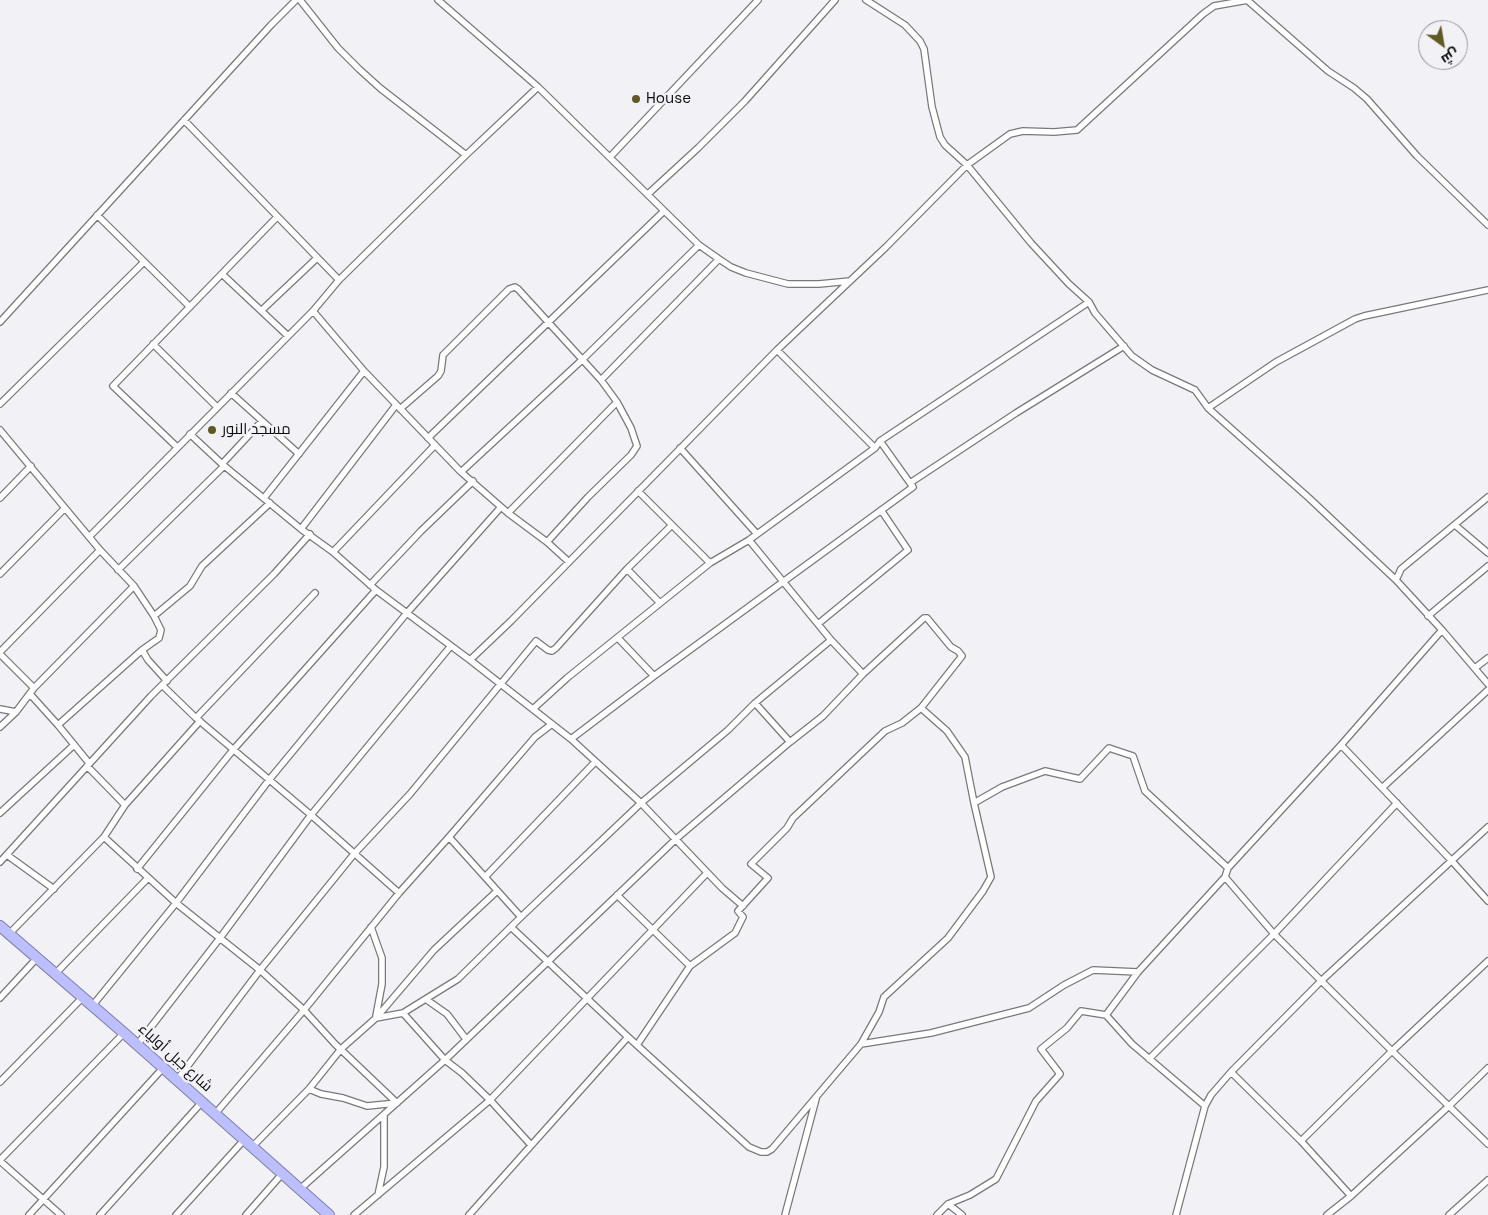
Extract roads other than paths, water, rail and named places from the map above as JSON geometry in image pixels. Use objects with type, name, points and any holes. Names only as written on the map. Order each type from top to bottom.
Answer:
[{"type":"highway","name":"شارع جبل أولياء","points":[[0,926],[329,1215]]},
{"type":"street","points":[[0,322],[271,25],[298,0],[338,48],[359,69],[380,88],[466,155]]},
{"type":"street","points":[[438,0],[538,87],[664,211],[699,244],[719,259],[731,267],[746,273],[788,284],[850,281]]},
{"type":"street","points":[[610,157],[758,0]]},
{"type":"street","points":[[648,194],[745,101],[835,0]]},
{"type":"street","points":[[866,0],[905,26],[920,41],[924,49],[932,107],[940,137],[945,145],[967,165],[1031,243],[1068,284],[1089,302],[1095,313],[1132,356],[1152,370],[1194,390],[1208,408],[1309,498],[1396,580],[1488,684]]},
{"type":"street","points":[[470,660],[512,621],[778,350],[886,247],[967,165],[1010,134],[1023,131],[1054,132],[1077,130],[1214,6],[1222,3],[1248,0],[1328,71],[1367,99],[1417,156],[1488,225]]},
{"type":"street","points":[[89,537],[313,311],[339,280],[538,87]]},
{"type":"street","points":[[184,120],[339,280]]},
{"type":"street","points":[[428,438],[664,211]]},
{"type":"street","points":[[97,215],[190,307]]},
{"type":"street","points":[[177,447],[113,386],[277,217]]},
{"type":"street","points":[[462,472],[583,359],[699,244]]},
{"type":"street","points":[[262,310],[317,258]]},
{"type":"street","points":[[601,380],[719,259]]},
{"type":"street","points":[[0,404],[144,262]]},
{"type":"street","points":[[222,274],[288,336]]},
{"type":"street","points":[[301,529],[398,407],[438,376],[441,371],[443,355],[509,289],[514,287],[549,321],[601,380],[617,402],[631,428],[637,446],[631,455],[588,497],[547,542]]},
{"type":"street","points":[[1208,408],[1276,362],[1364,316],[1488,290]]},
{"type":"street","points":[[533,709],[567,678],[710,563],[749,540],[875,448],[880,441],[1089,302]]},
{"type":"street","points":[[313,311],[364,371],[462,472],[501,508],[547,542],[569,562]]},
{"type":"street","points":[[153,344],[217,407]]},
{"type":"street","points":[[910,483],[1016,413],[1124,346]]},
{"type":"street","points":[[778,350],[875,448]]},
{"type":"street","points":[[264,498],[364,371]]},
{"type":"street","points":[[231,392],[299,454]]},
{"type":"street","points":[[508,513],[617,402]]},
{"type":"street","points":[[118,570],[223,465],[262,421]]},
{"type":"street","points":[[0,430],[100,550],[134,586],[161,630],[159,638],[142,650],[58,725]]},
{"type":"street","points":[[190,434],[223,465],[301,529],[333,552],[376,590],[450,647],[470,660],[570,739],[641,803],[707,873],[743,906]]},
{"type":"street","points":[[570,739],[913,488],[880,441]]},
{"type":"street","points":[[333,552],[435,445]]},
{"type":"street","points":[[680,448],[757,534]]},
{"type":"street","points":[[0,498],[31,466]]},
{"type":"street","points":[[370,585],[421,531],[473,481]]},
{"type":"street","points":[[638,491],[710,563]]},
{"type":"street","points":[[1396,580],[1401,570],[1488,497]]},
{"type":"street","points":[[154,616],[190,586],[202,566],[270,503]]},
{"type":"street","points":[[0,574],[65,508]]},
{"type":"street","points":[[92,1006],[176,903],[269,780],[406,614],[501,508]]},
{"type":"street","points":[[818,624],[908,550],[881,510]]},
{"type":"street","points":[[1455,525],[1488,553]]},
{"type":"street","points":[[177,1080],[260,970],[354,854],[410,794],[536,641],[548,650],[552,651],[556,648],[627,570],[672,526]]},
{"type":"street","points":[[0,862],[165,683],[274,574],[310,534]]},
{"type":"street","points":[[749,540],[831,640],[863,674]]},
{"type":"street","points":[[34,688],[0,653],[100,550]]},
{"type":"street","points":[[1428,616],[1488,566]]},
{"type":"street","points":[[627,570],[660,603]]},
{"type":"street","points":[[0,727],[16,712],[34,688],[134,586]]},
{"type":"street","points":[[138,869],[234,750],[376,590]]},
{"type":"street","points":[[9,934],[104,837],[125,805],[198,719],[315,593]]},
{"type":"street","points":[[300,1189],[445,1060],[676,839],[823,716],[863,674],[924,618],[927,618],[950,647],[958,651],[962,656],[921,708],[886,731],[793,818],[787,828],[751,864],[768,878],[738,910],[743,917],[734,933],[690,966],[636,1045]]},
{"type":"street","points":[[1106,1015],[1138,972],[1225,877],[1228,868],[1341,745],[1442,630]]},
{"type":"street","points":[[618,638],[654,676]]},
{"type":"street","points":[[376,1018],[403,1013],[458,979],[520,917],[641,803],[831,640]]},
{"type":"street","points":[[137,1045],[220,938],[311,815],[450,647]]},
{"type":"street","points":[[142,650],[165,683],[198,719],[399,892]]},
{"type":"street","points":[[1475,668],[1488,658]]},
{"type":"street","points":[[1382,788],[1488,690]]},
{"type":"street","points":[[30,694],[58,725],[88,765],[125,805]]},
{"type":"street","points":[[756,703],[790,742]]},
{"type":"street","points":[[511,927],[628,1038],[749,1148],[767,1152],[772,1149],[860,1044],[879,1012],[884,997],[948,938],[983,891],[991,877],[965,757],[947,731],[921,708]]},
{"type":"street","points":[[0,709],[16,712]]},
{"type":"street","points":[[215,1114],[304,1010],[399,892],[535,737],[552,724]]},
{"type":"street","points":[[0,813],[74,745]]},
{"type":"street","points":[[1341,745],[1488,901]]},
{"type":"street","points":[[974,803],[1002,787],[1045,771],[1080,779],[1109,748],[1133,756],[1145,791],[1228,868]]},
{"type":"street","points":[[485,877],[595,762]]},
{"type":"street","points":[[1149,1059],[1274,934],[1397,803]]},
{"type":"street","points":[[1176,1215],[1205,1106],[1211,1094],[1321,981],[1488,827]]},
{"type":"street","points":[[104,837],[176,903],[260,970],[304,1010],[397,1103]]},
{"type":"street","points":[[449,837],[520,917]]},
{"type":"street","points":[[7,855],[54,889]]},
{"type":"street","points":[[354,1215],[413,1163],[490,1100],[707,873]]},
{"type":"street","points":[[1225,877],[1274,934],[1488,1144]]},
{"type":"street","points":[[55,974],[148,878]]},
{"type":"street","points":[[252,1147],[309,1089],[342,1049],[376,1018],[434,950],[497,891]]},
{"type":"street","points":[[617,895],[690,966]]},
{"type":"street","points":[[372,927],[382,958],[382,984],[376,1018]]},
{"type":"street","points":[[0,998],[37,958]]},
{"type":"street","points":[[1301,1141],[1392,1051],[1488,962]]},
{"type":"street","points":[[860,1044],[931,1033],[1029,1008],[1064,985],[1092,970],[1138,972]]},
{"type":"street","points":[[0,1082],[83,997]]},
{"type":"street","points":[[426,1000],[447,1014],[466,1040]]},
{"type":"street","points":[[938,1215],[948,1204],[970,1196],[996,1179],[1036,1101],[1060,1074],[1042,1050],[1067,1028],[1081,1011],[1106,1015],[1132,1044],[1205,1106]]},
{"type":"street","points":[[403,1013],[445,1060],[462,1073],[490,1100],[530,1144]]},
{"type":"street","points":[[61,1215],[0,1160],[124,1033]]},
{"type":"street","points":[[469,1215],[530,1144],[628,1038]]},
{"type":"street","points":[[29,1215],[163,1068]]},
{"type":"street","points":[[1327,1215],[1351,1196],[1488,1068]]},
{"type":"street","points":[[1231,1072],[1301,1141],[1351,1196]]},
{"type":"street","points":[[309,1089],[367,1106],[397,1103]]},
{"type":"street","points":[[785,1215],[816,1097]]},
{"type":"street","points":[[100,1215],[202,1102]]},
{"type":"street","points":[[378,1195],[384,1167],[384,1115]]},
{"type":"street","points":[[176,1215],[244,1140]]},
{"type":"street","points":[[246,1215],[282,1174]]},
{"type":"street","points":[[1449,1215],[1488,1180]]},
{"type":"street","points":[[948,1204],[962,1215]]},
{"type":"place","name":"House","points":[[636,99]]},
{"type":"place","name":"مسجد النور","points":[[212,430]]}]
